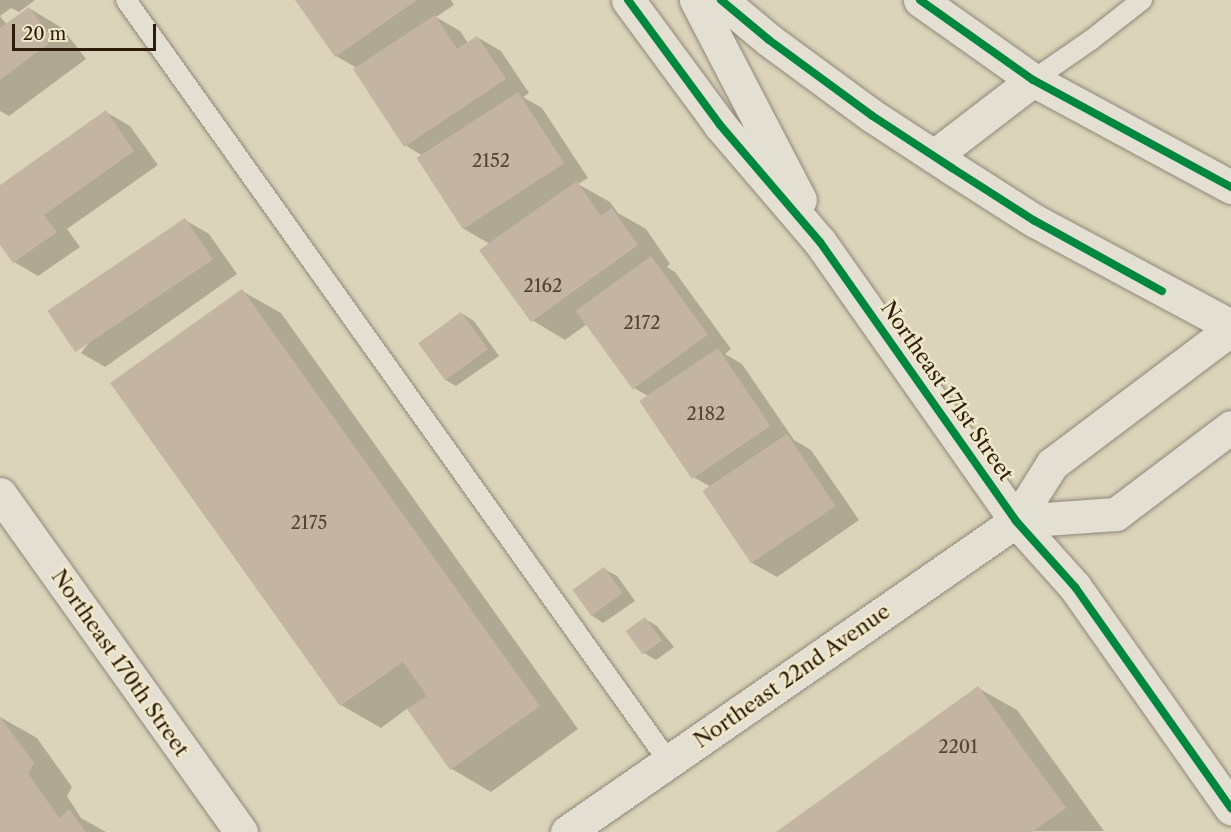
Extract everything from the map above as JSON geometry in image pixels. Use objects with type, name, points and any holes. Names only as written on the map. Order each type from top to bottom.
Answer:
[{"type":"street","name":"Northeast 171st Street","points":[[628,0],[720,125],[820,242],[1016,521],[1075,586],[1230,805]]},
{"type":"street","name":"Northeast 171st Street","points":[[696,0],[820,242]]},
{"type":"street","points":[[721,0],[769,40],[861,108],[1035,221],[1231,328]]},
{"type":"street","points":[[920,0],[1033,80],[1231,187]]},
{"type":"street","points":[[934,156],[1033,80]]},
{"type":"street","name":"Northeast 22nd Avenue","points":[[567,832],[1016,521],[1052,465],[1231,328]]},
{"type":"street","points":[[1016,521],[1116,514],[1231,427]]},
{"type":"street","name":"Northeast 170th Street","points":[[0,494],[241,832]]},
{"type":"lane","points":[[126,0],[669,762]]},
{"type":"lane","points":[[1033,80],[1091,40],[1142,0]]},
{"type":"building","points":[[295,0],[417,0],[335,57]]},
{"type":"building","points":[[29,7],[53,40],[0,80],[0,28]]},
{"type":"building","points":[[435,15],[457,49],[477,36],[506,79],[404,147],[353,69]]},
{"type":"building","points":[[518,92],[564,163],[463,229],[417,158]]},
{"type":"building","points":[[106,110],[134,151],[44,215],[57,232],[13,263],[0,245],[0,185]]},
{"type":"building","points":[[577,181],[601,216],[612,208],[638,245],[531,322],[479,250]]},
{"type":"building","points":[[185,218],[213,259],[75,352],[47,311]]},
{"type":"building","points":[[651,256],[708,334],[633,389],[576,311]]},
{"type":"building","points":[[242,289],[540,706],[450,770],[407,709],[427,696],[403,662],[340,706],[110,383]]},
{"type":"building","points":[[461,312],[488,349],[445,380],[418,343]]},
{"type":"building","points":[[718,348],[771,426],[692,479],[639,401]]},
{"type":"building","points":[[787,434],[836,506],[751,563],[702,491]]},
{"type":"building","points":[[604,567],[623,593],[591,616],[572,590]]},
{"type":"building","points":[[645,617],[662,640],[643,655],[626,631]]},
{"type":"building","points":[[978,686],[1066,808],[1032,832],[776,832]]},
{"type":"building","points":[[0,717],[34,763],[28,773],[59,818],[69,809],[86,832],[0,832]]},
{"type":"cycle path","points":[[628,0],[720,125],[820,242],[1016,521],[1075,587],[1231,808]]},
{"type":"cycle path","points":[[721,0],[769,40],[871,115],[1035,221],[1162,291]]},
{"type":"cycle path","points":[[920,0],[1033,80],[1231,187]]}]
